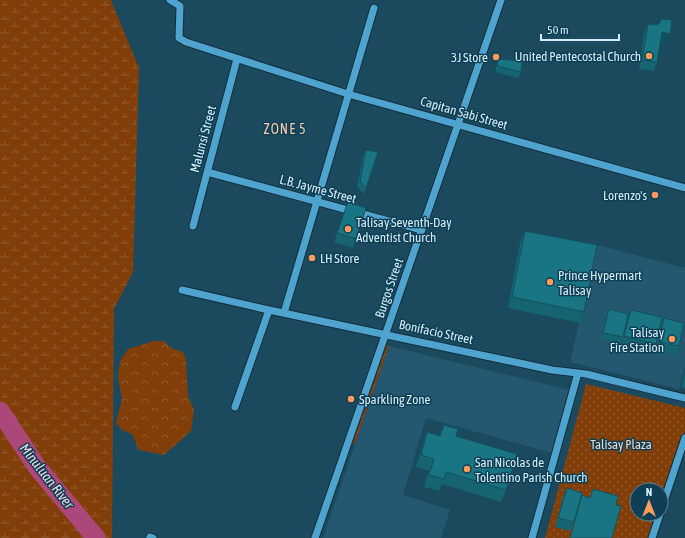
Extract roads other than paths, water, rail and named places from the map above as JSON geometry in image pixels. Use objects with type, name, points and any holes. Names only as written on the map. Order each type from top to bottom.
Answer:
[{"type":"street","name":"Capitan Sabi Street","points":[[170,0],[180,6],[179,38],[186,42],[348,94],[685,188]]},
{"type":"street","name":"Burgos Street","points":[[315,538],[501,0]]},
{"type":"street","points":[[284,313],[374,8]]},
{"type":"street","name":"Malunsi Street","points":[[193,226],[237,59]]},
{"type":"street","name":"L.B. Jayme Street","points":[[207,172],[422,230]]},
{"type":"street","name":"Bonifacio Street","points":[[182,290],[552,370],[578,373],[685,398]]},
{"type":"street","points":[[235,406],[269,310]]},
{"type":"street","points":[[532,538],[578,373]]},
{"type":"street","points":[[669,486],[685,438]]},
{"type":"street","points":[[652,538],[657,522]]},
{"type":"waterway","name":"Minuluan River","points":[[0,411],[37,467],[96,538]]},
{"type":"place","name":"United Pentecostal Church","points":[[649,56]]},
{"type":"place","name":"3J Store","points":[[496,57]]},
{"type":"place","name":"Lorenzo's","points":[[655,195]]},
{"type":"place","name":"Talisay Seventh-Day Adventist Church","points":[[348,229]]},
{"type":"place","name":"LH Store","points":[[312,258]]},
{"type":"place","name":"Prince Hypermart Talisay","points":[[550,282]]},
{"type":"place","name":"Talisay Fire Station","points":[[672,339]]},
{"type":"place","name":"Sparkling Zone","points":[[351,399]]},
{"type":"place","name":"San Nicolas de Tolentino Parish Church","points":[[467,469]]},
{"type":"district","name":"ZONE 5","points":[[285,129]]},
{"type":"park label","name":"Talisay Plaza","points":[[621,444]]}]
